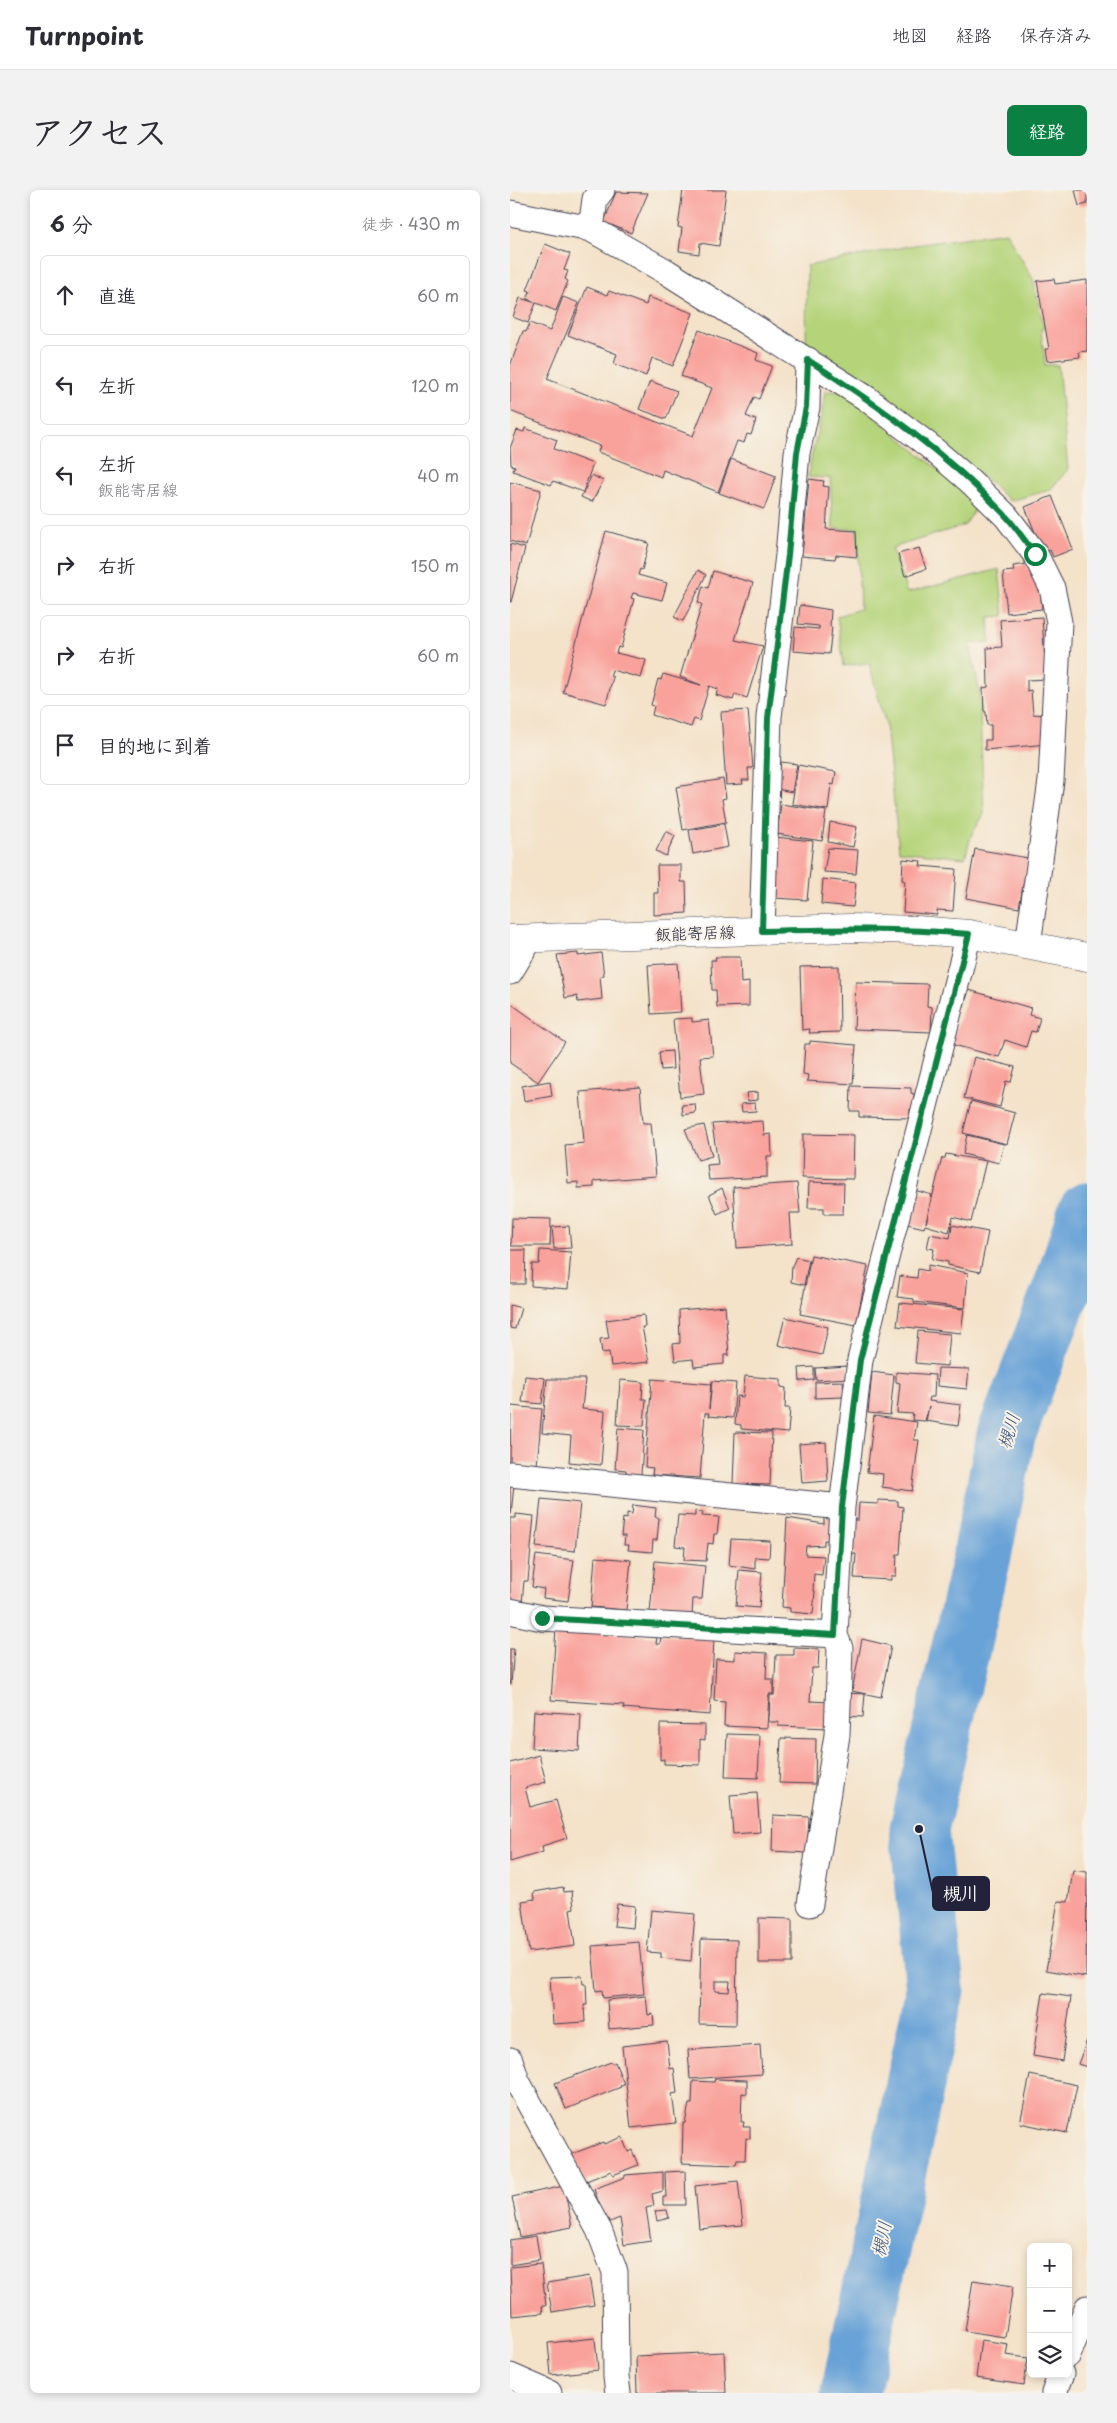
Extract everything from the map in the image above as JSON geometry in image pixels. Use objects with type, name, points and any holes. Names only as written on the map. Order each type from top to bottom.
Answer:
[{"type":"main road","name":"飯能寄居線","points":[[520,939],[850,928],[969,934],[1074,954]]},
{"type":"street","points":[[591,229],[595,200],[602,190]]},
{"type":"street","points":[[510,213],[591,229],[667,272],[808,360],[866,398],[928,445],[970,481],[1006,516],[1035,554],[1052,588],[1059,622],[1051,781],[1028,944]]},
{"type":"street","points":[[762,931],[768,718],[788,555],[797,453],[806,407],[808,360]]},
{"type":"street","points":[[810,1904],[837,1735],[840,1648],[835,1635],[842,1507],[860,1360],[969,934]]},
{"type":"street","points":[[510,972],[520,939]]},
{"type":"street","points":[[510,1474],[842,1507]]},
{"type":"street","points":[[510,1611],[542,1618],[835,1635]]},
{"type":"street","points":[[510,2060],[517,2081],[599,2230],[615,2272],[616,2377],[618,2393]]},
{"type":"street","points":[[1072,2345],[1087,2308]]},
{"type":"street","points":[[510,2376],[549,2393]]},
{"type":"street","points":[[1054,2393],[1060,2378]]},
{"type":"green space","points":[[1006,232],[1033,279],[1044,328],[1041,329],[1045,365],[1058,365],[1068,469],[1050,490],[1010,501],[987,480],[806,349],[807,266],[914,245]]},
{"type":"green space","points":[[825,391],[844,392],[979,503],[965,525],[892,548],[907,593],[999,569],[1004,616],[989,617],[990,642],[970,644],[979,690],[984,814],[971,836],[965,858],[899,851],[886,725],[869,663],[844,666],[837,616],[860,609],[857,529],[833,529],[830,478],[808,477]]},
{"type":"building","points":[[683,190],[726,190],[719,246],[700,243],[699,254],[679,251],[682,228],[678,227]]},
{"type":"building","points":[[1075,190],[1087,190],[1087,204],[1079,206]]},
{"type":"building","points":[[616,192],[648,193],[631,233],[604,222]]},
{"type":"building","points":[[545,244],[570,254],[564,270],[568,271],[565,279],[568,281],[556,311],[527,299],[530,291],[527,290]]},
{"type":"building","points":[[1054,279],[1055,284],[1087,280],[1087,351],[1079,352],[1080,357],[1047,361],[1045,349],[1049,349],[1037,281]]},
{"type":"building","points":[[587,287],[607,295],[609,291],[646,305],[648,297],[693,313],[673,366],[652,358],[646,376],[614,364],[617,354],[568,335]]},
{"type":"building","points":[[563,297],[579,303],[547,379],[693,436],[712,388],[681,376],[699,330],[758,353],[756,360],[772,366],[759,399],[754,397],[746,416],[756,420],[751,435],[747,434],[744,443],[737,441],[718,492],[663,470],[661,477],[598,452],[600,446],[510,411],[510,366],[523,331],[526,332],[530,323],[550,331]]},
{"type":"building","points":[[520,298],[536,303],[528,323],[513,317]]},
{"type":"building","points":[[650,381],[677,391],[666,419],[639,409]]},
{"type":"building","points":[[525,428],[557,440],[554,449],[593,464],[583,492],[553,481],[551,485],[513,471],[515,466],[511,465],[510,448],[517,430],[524,432]]},
{"type":"building","points":[[731,459],[776,476],[764,509],[719,493]]},
{"type":"building","points":[[592,475],[603,481],[592,502],[581,497]]},
{"type":"building","points":[[809,479],[824,481],[823,486],[829,487],[826,529],[856,531],[857,557],[836,555],[835,559],[802,556]]},
{"type":"building","points":[[510,482],[541,490],[526,546],[510,541]]},
{"type":"building","points":[[1052,496],[1073,549],[1053,557],[1050,550],[1043,553],[1025,507]]},
{"type":"building","points":[[606,531],[649,543],[642,570],[640,569],[638,575],[667,583],[662,600],[633,593],[631,598],[634,599],[621,648],[618,647],[616,653],[646,660],[641,678],[612,670],[610,676],[613,677],[606,704],[563,692]]},
{"type":"building","points":[[510,544],[525,548],[511,602],[510,602]]},
{"type":"building","points":[[919,548],[926,569],[905,576],[898,554]]},
{"type":"building","points":[[1028,564],[1028,569],[1038,568],[1042,609],[1007,613],[1003,572],[1014,571],[1013,566]]},
{"type":"building","points":[[698,570],[706,575],[683,621],[674,617]]},
{"type":"building","points":[[713,571],[753,583],[735,640],[763,646],[747,698],[735,694],[733,700],[716,695],[718,689],[709,686],[699,721],[694,719],[691,727],[652,715],[654,706],[651,705],[658,679],[661,680],[663,674],[701,685],[680,677],[702,604],[698,603],[703,586],[708,588]]},
{"type":"building","points":[[800,605],[831,610],[830,627],[832,627],[829,654],[793,651],[795,627],[819,629],[819,626],[798,624]]},
{"type":"building","points":[[1042,617],[1048,679],[1027,680],[1027,691],[1031,690],[1033,714],[1047,715],[1047,744],[985,750],[985,740],[991,740],[991,725],[987,725],[986,712],[984,711],[983,688],[988,687],[987,648],[1002,647],[1000,620]]},
{"type":"building","points":[[748,710],[753,768],[748,768],[749,780],[742,780],[743,784],[726,785],[721,712]]},
{"type":"building","points":[[781,762],[797,764],[792,792],[777,789]]},
{"type":"building","points":[[798,765],[836,772],[834,785],[831,784],[828,810],[792,804]]},
{"type":"building","points":[[723,779],[726,798],[722,799],[726,822],[683,830],[676,787]]},
{"type":"building","points":[[781,804],[826,811],[822,841],[777,834]]},
{"type":"building","points":[[830,822],[857,827],[853,847],[828,842]]},
{"type":"building","points":[[724,824],[728,847],[693,854],[689,830]]},
{"type":"building","points":[[666,831],[675,836],[666,856],[656,851]]},
{"type":"building","points":[[775,837],[813,841],[807,900],[774,898],[777,870],[773,870]]},
{"type":"building","points":[[828,848],[858,850],[856,874],[824,872]]},
{"type":"building","points":[[975,849],[1028,858],[1019,908],[966,898]]},
{"type":"building","points":[[903,859],[921,861],[920,866],[956,869],[953,911],[937,910],[937,915],[903,912],[905,881],[902,880]]},
{"type":"building","points":[[657,865],[681,865],[681,882],[686,882],[687,913],[654,915],[654,893],[658,893]]},
{"type":"building","points":[[823,879],[856,883],[853,907],[821,904]]},
{"type":"building","points":[[578,953],[578,956],[601,953],[604,975],[600,976],[602,999],[578,1002],[577,996],[565,998],[557,955]]},
{"type":"building","points":[[715,957],[740,957],[741,983],[749,982],[749,1006],[717,1007],[716,990],[712,990],[711,960],[716,960]]},
{"type":"building","points":[[678,963],[681,1012],[651,1014],[648,965]]},
{"type":"building","points":[[839,966],[840,1032],[809,1033],[810,1029],[802,1030],[800,967]]},
{"type":"building","points":[[856,982],[928,984],[927,1006],[932,1007],[931,1032],[854,1029]]},
{"type":"building","points":[[969,990],[1031,1008],[1029,1015],[1040,1018],[1036,1032],[1031,1031],[1026,1047],[1005,1040],[999,1057],[950,1044]]},
{"type":"building","points":[[510,1003],[565,1042],[538,1082],[510,1063]]},
{"type":"building","points":[[692,1018],[692,1022],[709,1020],[713,1056],[700,1057],[704,1094],[680,1097],[673,1019]]},
{"type":"building","points":[[810,1041],[856,1045],[853,1084],[807,1081],[808,1075],[803,1074],[805,1044],[810,1044]]},
{"type":"building","points":[[672,1051],[673,1069],[661,1070],[659,1052]]},
{"type":"building","points":[[974,1057],[1015,1067],[1011,1082],[1006,1081],[1000,1107],[964,1098]]},
{"type":"building","points":[[550,1081],[552,1096],[524,1101],[522,1086]]},
{"type":"building","points":[[851,1086],[911,1088],[911,1093],[914,1094],[914,1109],[910,1109],[910,1118],[859,1117],[859,1111],[850,1111]]},
{"type":"building","points":[[640,1087],[643,1123],[651,1123],[656,1176],[594,1181],[594,1187],[578,1188],[578,1182],[568,1183],[565,1145],[584,1143],[580,1092]]},
{"type":"building","points":[[758,1092],[758,1100],[747,1101],[746,1093]]},
{"type":"building","points":[[971,1101],[1015,1113],[1007,1144],[963,1133]]},
{"type":"building","points":[[755,1103],[756,1111],[742,1112],[741,1104]]},
{"type":"building","points":[[695,1104],[696,1113],[683,1115],[682,1105]]},
{"type":"building","points":[[763,1121],[764,1135],[771,1134],[772,1156],[767,1156],[767,1177],[709,1180],[707,1165],[718,1164],[712,1124]]},
{"type":"building","points":[[704,1125],[712,1156],[698,1160],[685,1129]]},
{"type":"building","points":[[803,1134],[854,1135],[853,1179],[802,1178]]},
{"type":"building","points":[[967,1135],[1004,1144],[999,1163],[963,1154]]},
{"type":"building","points":[[946,1154],[986,1161],[971,1222],[953,1217],[949,1232],[925,1225],[924,1228],[907,1224],[914,1190],[932,1195],[926,1223],[942,1158],[945,1158]]},
{"type":"building","points":[[809,1182],[844,1183],[843,1214],[824,1214],[824,1208],[808,1208]]},
{"type":"building","points":[[797,1183],[800,1213],[790,1213],[792,1244],[737,1248],[733,1187]]},
{"type":"building","points":[[722,1188],[730,1208],[717,1214],[709,1195]]},
{"type":"building","points":[[512,1218],[551,1219],[550,1246],[511,1246]]},
{"type":"building","points":[[952,1225],[988,1232],[980,1272],[948,1265],[948,1262],[932,1259],[934,1249],[927,1248],[930,1234],[950,1238]]},
{"type":"building","points":[[569,1226],[571,1248],[554,1249],[552,1227]]},
{"type":"building","points":[[510,1250],[526,1250],[525,1284],[510,1284]]},
{"type":"building","points":[[540,1250],[571,1252],[568,1289],[531,1286],[532,1264],[539,1264]]},
{"type":"building","points":[[811,1255],[868,1266],[856,1325],[800,1314]]},
{"type":"building","points":[[796,1257],[809,1260],[804,1285],[791,1282],[792,1266]]},
{"type":"building","points":[[928,1265],[968,1273],[965,1308],[914,1302],[914,1299],[897,1297],[900,1276],[917,1278],[918,1269],[928,1271]]},
{"type":"building","points":[[900,1303],[964,1309],[961,1333],[897,1326]]},
{"type":"building","points":[[510,1305],[521,1308],[515,1329],[510,1328]]},
{"type":"building","points":[[725,1306],[729,1355],[724,1355],[724,1364],[694,1367],[693,1359],[675,1361],[673,1344],[680,1343],[679,1310]]},
{"type":"building","points":[[644,1315],[645,1327],[642,1327],[649,1362],[611,1366],[609,1352],[602,1353],[600,1339],[609,1338],[606,1320]]},
{"type":"building","points":[[785,1317],[828,1327],[822,1355],[778,1345]]},
{"type":"building","points":[[918,1331],[950,1334],[947,1366],[915,1363]]},
{"type":"building","points":[[848,1366],[849,1378],[816,1380],[815,1368]]},
{"type":"building","points":[[814,1367],[814,1380],[800,1381],[799,1368]]},
{"type":"building","points":[[938,1368],[969,1369],[967,1389],[937,1386]]},
{"type":"building","points":[[872,1372],[894,1375],[890,1415],[868,1413]]},
{"type":"building","points":[[896,1372],[935,1375],[934,1397],[930,1397],[929,1401],[961,1405],[958,1426],[926,1421],[929,1406],[925,1421],[912,1420],[913,1414],[897,1413],[900,1383],[896,1382]]},
{"type":"building","points":[[525,1376],[545,1378],[542,1404],[522,1402]]},
{"type":"building","points":[[745,1376],[781,1379],[781,1387],[786,1388],[785,1408],[790,1408],[788,1433],[741,1429],[741,1425],[735,1424],[737,1396],[743,1397]]},
{"type":"building","points":[[547,1379],[585,1379],[582,1409],[605,1411],[601,1465],[569,1462],[571,1436],[542,1433]]},
{"type":"building","points":[[652,1379],[711,1384],[709,1409],[712,1381],[736,1383],[733,1418],[708,1416],[709,1413],[705,1413],[700,1478],[652,1475],[653,1468],[645,1467]]},
{"type":"building","points":[[620,1380],[643,1382],[642,1399],[646,1399],[644,1426],[617,1425]]},
{"type":"building","points":[[843,1381],[844,1397],[815,1398],[815,1382]]},
{"type":"building","points":[[511,1406],[542,1409],[537,1465],[510,1462]]},
{"type":"building","points":[[874,1416],[917,1422],[914,1440],[919,1440],[912,1491],[882,1487],[883,1474],[867,1472]]},
{"type":"building","points":[[618,1428],[644,1430],[641,1475],[626,1474],[626,1470],[615,1469]]},
{"type":"building","points":[[735,1432],[772,1433],[770,1485],[733,1484]]},
{"type":"building","points":[[826,1442],[828,1481],[802,1483],[799,1444]]},
{"type":"building","points":[[510,1485],[514,1485],[511,1514],[510,1514]]},
{"type":"building","points":[[541,1499],[580,1503],[575,1551],[536,1547]]},
{"type":"building","points":[[878,1500],[898,1501],[898,1506],[903,1507],[900,1554],[897,1554],[896,1576],[891,1576],[891,1580],[854,1578],[856,1554],[848,1553],[850,1520],[858,1520],[859,1503],[878,1504]]},
{"type":"building","points":[[633,1505],[656,1508],[655,1517],[659,1518],[657,1540],[653,1540],[652,1552],[628,1550],[629,1545],[624,1545],[625,1536],[621,1536],[623,1518],[627,1519],[627,1513],[632,1514]]},
{"type":"building","points":[[695,1511],[703,1512],[702,1516],[719,1517],[717,1534],[714,1534],[713,1544],[708,1543],[706,1561],[684,1560],[685,1547],[675,1546],[678,1515],[695,1516]]},
{"type":"building","points":[[516,1514],[534,1516],[528,1581],[524,1581],[522,1603],[510,1602],[510,1518],[516,1518]]},
{"type":"building","points":[[824,1517],[835,1518],[834,1541],[824,1540],[824,1545],[806,1546],[805,1555],[824,1556],[822,1575],[814,1574],[813,1614],[790,1612],[790,1608],[782,1607],[787,1518],[824,1524]]},
{"type":"building","points":[[731,1539],[770,1541],[769,1558],[755,1557],[755,1569],[729,1565]]},
{"type":"building","points":[[536,1555],[574,1560],[568,1601],[543,1598],[544,1589],[532,1587]]},
{"type":"building","points":[[595,1557],[631,1560],[626,1610],[591,1607]]},
{"type":"building","points":[[655,1561],[705,1566],[702,1599],[693,1599],[692,1616],[650,1612]]},
{"type":"building","points":[[739,1570],[762,1572],[759,1608],[736,1606]]},
{"type":"building","points":[[556,1628],[657,1637],[656,1644],[660,1644],[661,1635],[714,1639],[710,1715],[623,1708],[624,1705],[551,1700]]},
{"type":"building","points":[[862,1639],[891,1646],[881,1697],[852,1691]]},
{"type":"building","points":[[794,1648],[819,1649],[818,1668],[812,1668],[810,1701],[830,1702],[829,1728],[778,1726],[779,1722],[769,1722],[770,1695],[774,1695],[776,1655],[794,1655]]},
{"type":"building","points":[[510,1649],[514,1649],[511,1684],[510,1684]]},
{"type":"building","points":[[735,1651],[767,1653],[766,1679],[773,1679],[773,1694],[769,1694],[767,1728],[724,1726],[725,1702],[714,1701],[716,1659],[735,1660]]},
{"type":"building","points":[[844,1693],[865,1694],[863,1717],[843,1716]]},
{"type":"building","points":[[534,1711],[581,1714],[579,1751],[532,1748]]},
{"type":"building","points":[[660,1724],[705,1725],[705,1740],[700,1739],[700,1765],[664,1764],[664,1759],[660,1760]]},
{"type":"building","points":[[727,1734],[760,1735],[758,1778],[725,1777]]},
{"type":"building","points":[[781,1738],[816,1739],[815,1784],[779,1783]]},
{"type":"building","points":[[539,1755],[546,1782],[525,1788],[530,1807],[556,1800],[567,1838],[542,1846],[543,1852],[510,1862],[510,1763]]},
{"type":"building","points":[[757,1793],[760,1832],[733,1834],[730,1795]]},
{"type":"building","points":[[773,1815],[809,1817],[807,1853],[772,1851]]},
{"type":"building","points":[[1073,1870],[1087,1872],[1086,1977],[1046,1970],[1058,1901],[1068,1902]]},
{"type":"building","points":[[563,1887],[564,1892],[572,1891],[574,1908],[570,1909],[575,1946],[529,1952],[522,1901],[535,1899],[534,1892]]},
{"type":"building","points":[[617,1904],[635,1906],[633,1928],[614,1926]]},
{"type":"building","points":[[651,1910],[695,1914],[691,1961],[661,1958],[661,1953],[647,1952]]},
{"type":"building","points":[[759,1918],[792,1919],[792,1963],[759,1963]]},
{"type":"building","points":[[701,1939],[737,1940],[736,2025],[699,2024]],"holes":[[[715,1981],[730,1981],[729,1992],[715,1991]]]},
{"type":"building","points":[[639,1942],[644,1994],[603,1998],[602,1990],[596,1991],[592,1946]]},
{"type":"building","points":[[582,1976],[583,1984],[586,1984],[587,2005],[584,2005],[585,2022],[553,2024],[550,1977]]},
{"type":"building","points":[[1043,1993],[1071,1997],[1062,2061],[1033,2056]]},
{"type":"building","points":[[646,1996],[648,2015],[653,2014],[654,2025],[609,2029],[607,2000]]},
{"type":"building","points":[[1087,2040],[1087,2067],[1078,2064]]},
{"type":"building","points":[[667,2041],[670,2069],[674,2068],[677,2093],[672,2094],[676,2123],[631,2128],[622,2046]]},
{"type":"building","points":[[760,2045],[762,2074],[690,2079],[688,2050]]},
{"type":"building","points":[[611,2062],[612,2064],[615,2062],[624,2084],[621,2087],[566,2109],[555,2083]]},
{"type":"building","points":[[1030,2075],[1077,2085],[1067,2133],[1020,2123]]},
{"type":"building","points":[[715,2079],[747,2080],[747,2094],[742,2093],[741,2122],[744,2122],[743,2127],[750,2127],[750,2139],[746,2138],[745,2160],[737,2160],[736,2165],[682,2163],[683,2123],[685,2123],[689,2104],[692,2104],[693,2081],[714,2082]]},
{"type":"building","points":[[622,2137],[628,2152],[632,2150],[638,2165],[613,2175],[611,2171],[584,2182],[572,2154]]},
{"type":"building","points":[[685,2171],[686,2205],[663,2205],[663,2197],[666,2197],[665,2172]]},
{"type":"building","points":[[663,2172],[663,2191],[652,2194],[654,2206],[646,2208],[651,2241],[624,2245],[620,2218],[610,2222],[609,2219],[605,2221],[594,2189],[625,2177],[625,2175]]},
{"type":"building","points":[[738,2181],[743,2225],[699,2229],[695,2186]]},
{"type":"building","points":[[564,2186],[572,2227],[520,2237],[512,2197]]},
{"type":"building","points":[[667,2210],[669,2218],[657,2221],[655,2211]]},
{"type":"building","points":[[536,2236],[540,2260],[510,2265],[510,2240]]},
{"type":"building","points":[[541,2264],[546,2306],[542,2306],[543,2313],[512,2316],[510,2267]]},
{"type":"building","points":[[589,2276],[594,2305],[552,2312],[547,2283]]},
{"type":"building","points":[[973,2280],[1013,2286],[1005,2337],[965,2331]]},
{"type":"building","points":[[595,2338],[598,2370],[551,2375],[548,2343]]},
{"type":"building","points":[[981,2340],[1008,2344],[1006,2355],[1027,2358],[1024,2385],[976,2378]]},
{"type":"building","points":[[724,2352],[726,2393],[637,2393],[636,2356]]},
{"type":"waterway","name":"槻川","points":[[850,2393],[935,1990],[919,1829],[982,1556],[1006,1435],[1066,1278],[1087,1212]]},
{"type":"place","name":"槻川","points":[[919,1829]]},
{"type":"route","points":[[542,1618],[835,1635],[842,1507],[860,1360],[969,934],[850,928],[762,931],[768,718],[788,555],[797,453],[806,407],[808,360],[866,398],[928,445],[970,481],[1006,516],[1035,554]]}]
